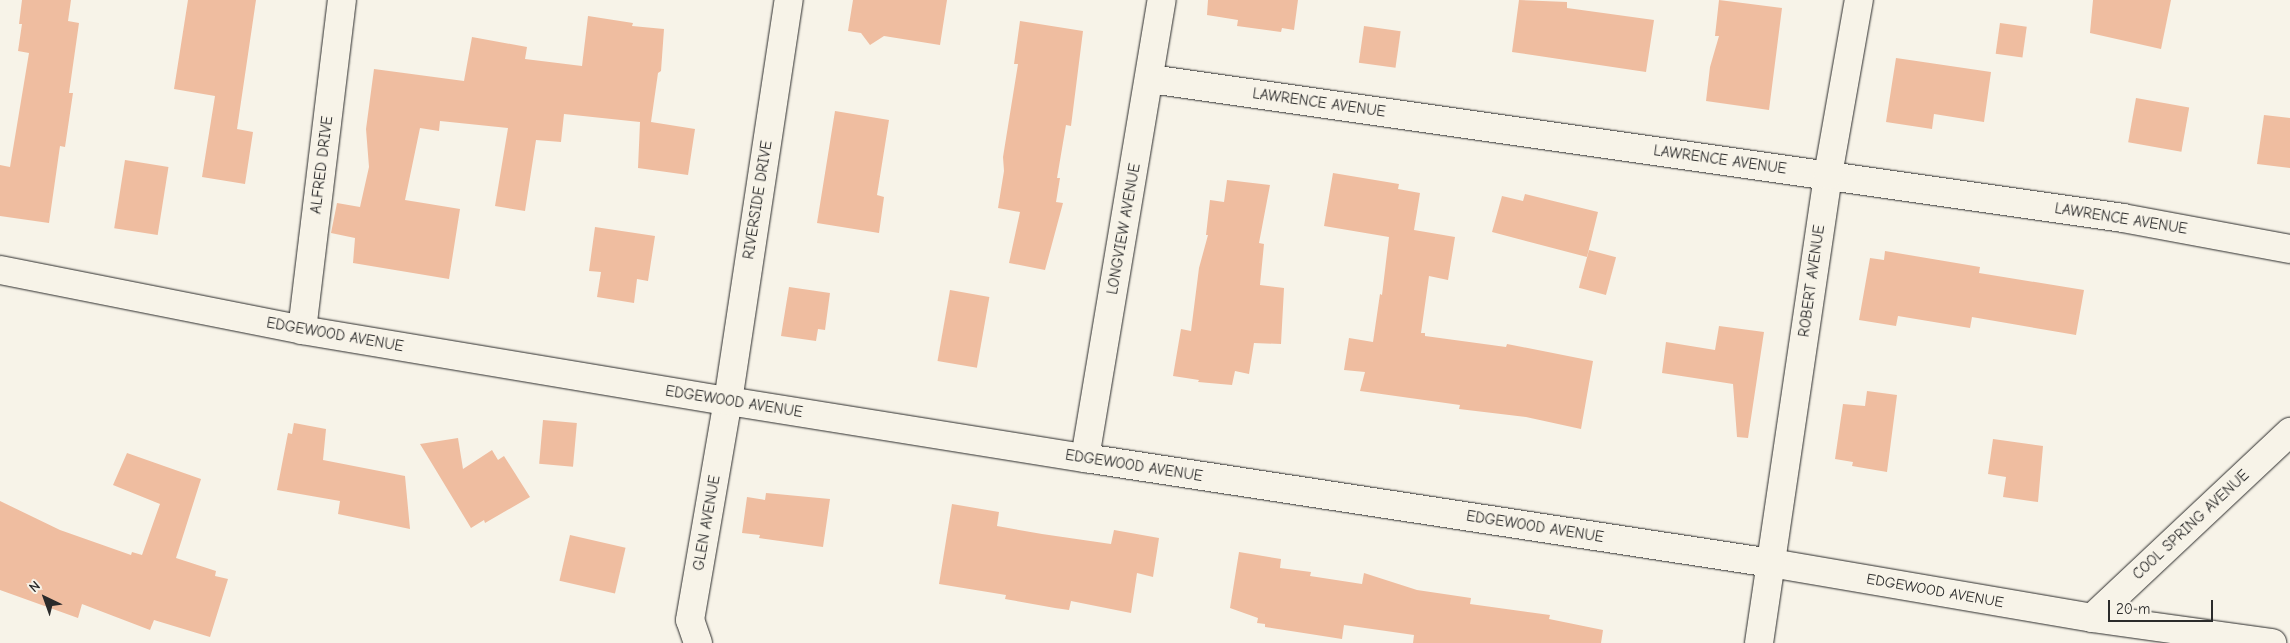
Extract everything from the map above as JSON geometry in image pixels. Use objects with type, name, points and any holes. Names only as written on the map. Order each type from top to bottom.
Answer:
[{"type":"street","name":"ALFRED DRIVE","points":[[302,330],[342,0]]},
{"type":"street","name":"RIVERSIDE DRIVE","points":[[728,401],[789,0]]},
{"type":"street","name":"LONGVIEW AVENUE","points":[[1084,458],[1162,0]]},
{"type":"street","name":"ROBERT AVENUE","points":[[1759,643],[1828,175],[1860,0]]},
{"type":"street","name":"LAWRENCE AVENUE","points":[[1150,79],[2124,218],[2290,249]]},
{"type":"street","name":"EDGEWOOD AVENUE","points":[[0,270],[302,330],[728,401],[1084,458],[1771,563],[2092,618],[2272,643]]},
{"type":"street","name":"GLEN AVENUE","points":[[698,643],[690,620],[728,401]]},
{"type":"street","name":"COOL SPRING AVENUE","points":[[2092,618],[2290,432]]},
{"type":"building","points":[[22,0],[71,0],[68,21],[79,23],[69,93],[73,93],[65,147],[60,146],[49,223],[0,216],[0,165],[10,167],[29,53],[18,51],[22,24],[19,24]]},
{"type":"building","points":[[188,0],[256,0],[237,129],[253,132],[245,184],[202,177],[215,96],[174,89]]},
{"type":"building","points":[[853,0],[947,0],[940,45],[884,36],[870,45],[861,33],[848,31]]},
{"type":"building","points":[[1208,0],[1298,0],[1294,30],[1282,28],[1281,32],[1237,26],[1238,20],[1207,15]]},
{"type":"building","points":[[1519,0],[1567,2],[1567,8],[1654,20],[1646,72],[1512,52]]},
{"type":"building","points":[[1719,0],[1782,8],[1769,110],[1706,101],[1710,67],[1719,36],[1715,36]]},
{"type":"building","points":[[2093,0],[2171,0],[2161,49],[2090,33]]},
{"type":"building","points":[[588,16],[633,23],[632,26],[664,29],[661,71],[658,73],[651,122],[695,129],[688,175],[638,168],[640,122],[564,114],[561,142],[536,140],[525,211],[495,206],[508,128],[440,121],[439,131],[420,128],[405,200],[460,209],[449,279],[353,263],[355,238],[331,233],[337,203],[360,207],[369,167],[366,129],[374,69],[464,81],[472,37],[527,47],[525,59],[582,66]]},
{"type":"building","points":[[1020,21],[1083,31],[1071,126],[1066,125],[1057,178],[1060,178],[1056,202],[1063,203],[1045,270],[1009,263],[1020,212],[998,208],[1004,171],[1003,157],[1018,64],[1014,64]]},
{"type":"building","points":[[2000,23],[2027,27],[2022,57],[1996,54]]},
{"type":"building","points":[[1364,26],[1401,31],[1395,68],[1359,63]]},
{"type":"building","points":[[1896,58],[1991,72],[1984,122],[1934,114],[1932,129],[1886,122]]},
{"type":"building","points":[[2136,98],[2189,107],[2181,152],[2128,142]]},
{"type":"building","points":[[835,111],[889,120],[877,195],[884,197],[879,233],[817,223]]},
{"type":"building","points":[[2264,115],[2290,118],[2290,168],[2257,164]]},
{"type":"building","points":[[125,160],[168,167],[158,235],[114,228]]},
{"type":"building","points":[[1333,173],[1399,184],[1398,189],[1420,193],[1414,230],[1455,237],[1448,280],[1429,276],[1421,333],[1425,333],[1425,336],[1506,347],[1507,344],[1593,361],[1581,429],[1526,417],[1459,409],[1460,405],[1360,391],[1365,372],[1344,370],[1349,338],[1373,342],[1380,294],[1382,295],[1389,237],[1324,226]]},
{"type":"building","points":[[1227,180],[1270,185],[1259,243],[1264,244],[1260,285],[1284,288],[1281,344],[1254,343],[1249,374],[1235,371],[1232,385],[1198,382],[1199,380],[1173,376],[1181,329],[1191,331],[1199,268],[1208,235],[1206,235],[1210,200],[1224,202]]},
{"type":"building","points":[[1525,194],[1598,212],[1587,257],[1492,232],[1502,196],[1523,201]]},
{"type":"building","points":[[595,227],[655,236],[648,281],[637,279],[634,303],[597,297],[601,272],[589,271]]},
{"type":"building","points":[[1589,250],[1616,257],[1606,295],[1579,288]]},
{"type":"building","points":[[1885,251],[1980,267],[1979,273],[2084,290],[2076,335],[1972,317],[1970,328],[1898,316],[1896,326],[1859,320],[1870,258],[1884,260]]},
{"type":"building","points":[[789,287],[830,293],[825,330],[818,329],[816,341],[781,336]]},
{"type":"building","points":[[950,290],[989,297],[977,368],[937,361]]},
{"type":"building","points":[[1719,326],[1764,332],[1748,438],[1737,437],[1733,384],[1662,373],[1666,342],[1715,350]]},
{"type":"building","points":[[1867,391],[1897,395],[1887,472],[1852,466],[1853,462],[1835,459],[1843,404],[1865,406]]},
{"type":"building","points":[[543,420],[577,423],[573,467],[539,464]]},
{"type":"building","points":[[294,423],[326,429],[323,460],[405,476],[410,529],[338,514],[340,501],[277,490],[288,433],[292,434]]},
{"type":"building","points":[[458,438],[463,469],[492,450],[498,460],[504,456],[530,497],[485,523],[484,520],[471,528],[420,444]]},
{"type":"building","points":[[1993,439],[2043,446],[2038,502],[2003,497],[2006,477],[1988,474]]},
{"type":"building","points":[[127,453],[201,479],[176,558],[216,571],[215,576],[228,579],[210,637],[154,620],[150,630],[82,604],[78,618],[0,590],[0,501],[60,530],[131,555],[132,552],[142,555],[160,504],[113,485]]},
{"type":"building","points":[[766,493],[830,499],[823,547],[759,538],[760,535],[742,533],[747,497],[765,500]]},
{"type":"building","points":[[952,504],[999,512],[997,526],[1042,534],[1111,544],[1114,530],[1159,538],[1153,577],[1137,573],[1131,613],[1071,601],[1069,610],[1055,608],[1005,599],[1006,595],[939,584]]},
{"type":"building","points":[[570,535],[626,548],[615,594],[559,581]]},
{"type":"building","points":[[1239,552],[1281,559],[1280,568],[1311,572],[1310,576],[1362,584],[1364,573],[1417,590],[1471,598],[1470,604],[1550,615],[1549,619],[1603,630],[1601,643],[1413,643],[1414,635],[1344,625],[1342,639],[1265,627],[1265,624],[1257,623],[1258,618],[1230,608]]}]
